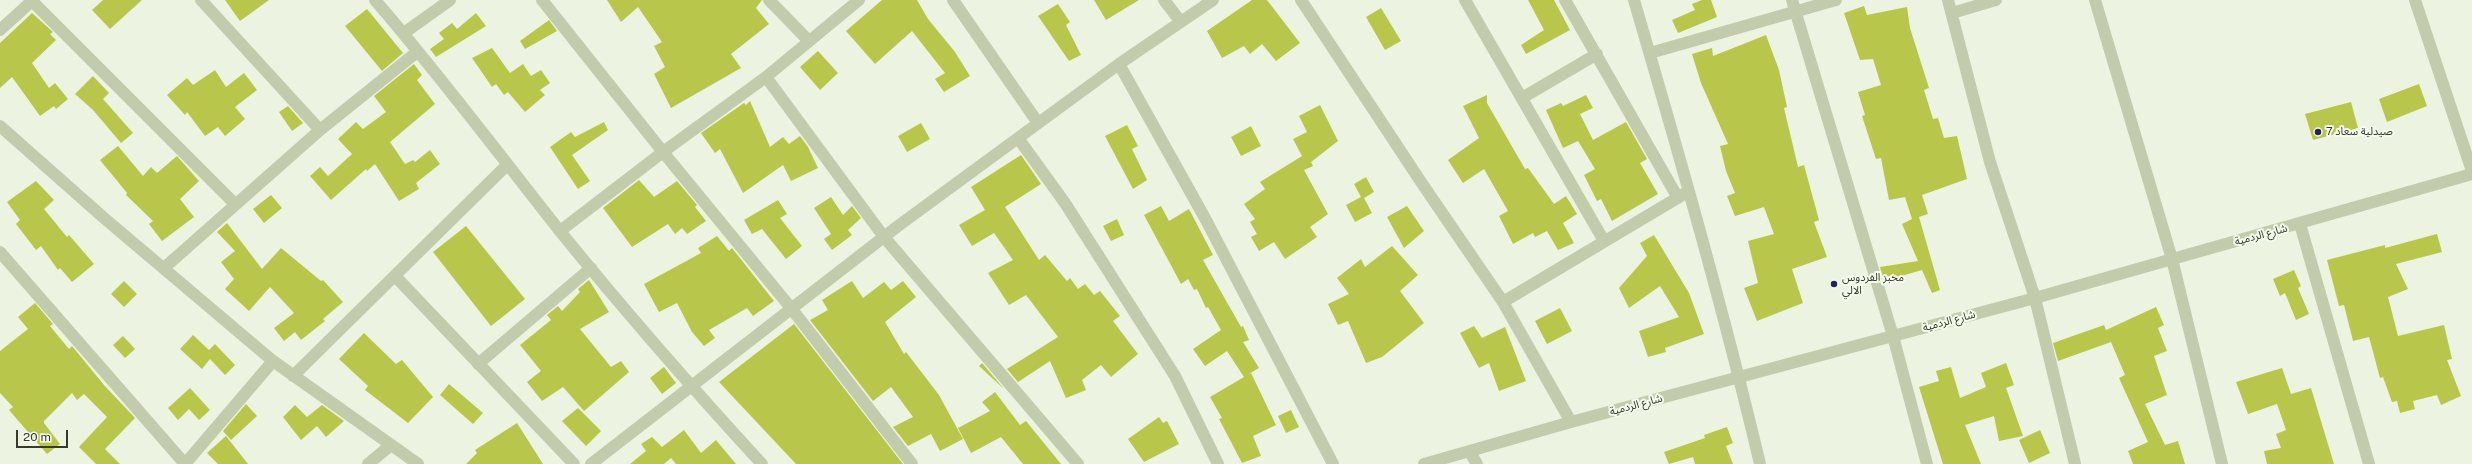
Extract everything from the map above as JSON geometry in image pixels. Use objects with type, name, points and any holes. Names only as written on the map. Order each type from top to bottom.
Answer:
[{"type":"street","points":[[0,30],[33,0],[235,204]]},
{"type":"street","points":[[201,0],[320,130]]},
{"type":"street","points":[[375,0],[404,33],[417,52],[560,231],[692,387],[762,464]]},
{"type":"street","points":[[404,33],[450,0]]},
{"type":"street","points":[[542,0],[663,152],[791,308],[912,464]]},
{"type":"street","points":[[769,0],[808,40]]},
{"type":"street","points":[[560,231],[663,152],[766,77],[808,40],[858,0]]},
{"type":"street","points":[[953,0],[1038,123]]},
{"type":"street","points":[[1164,0],[1181,22]]},
{"type":"street","points":[[591,464],[884,237],[1118,64],[1213,0]]},
{"type":"street","points":[[1301,0],[1421,182],[1503,302],[1571,422]]},
{"type":"street","points":[[1465,0],[1604,241]]},
{"type":"street","points":[[1565,0],[1678,198]]},
{"type":"street","points":[[1634,0],[1690,191],[1740,378],[1760,464]]},
{"type":"street","points":[[1650,53],[1794,5],[1836,0]]},
{"type":"street","points":[[1948,0],[1990,162],[2035,298],[2075,464]]},
{"type":"street","points":[[1952,13],[1996,0]]},
{"type":"street","points":[[2095,0],[2172,259],[2222,464]]},
{"type":"street","points":[[2415,0],[2472,171]]},
{"type":"street","points":[[1794,5],[1893,336],[1927,464]]},
{"type":"street","points":[[164,268],[320,130],[417,52]]},
{"type":"street","points":[[1522,98],[1597,54]]},
{"type":"street","points":[[1118,64],[1206,220],[1333,464]]},
{"type":"street","points":[[766,77],[884,237],[1078,464]]},
{"type":"street","points":[[0,126],[273,360],[293,376],[418,464]]},
{"type":"street","points":[[1018,138],[1068,209],[1175,376],[1218,464]]},
{"type":"street","points":[[293,376],[507,165]]},
{"type":"street","name":"شارع الردمية","points":[[1424,464],[1571,422],[2035,298],[2472,174]]},
{"type":"street","points":[[1503,302],[1690,191]]},
{"type":"street","points":[[2300,224],[2369,464]]},
{"type":"street","points":[[0,252],[185,464],[273,360]]},
{"type":"street","points":[[478,364],[591,268]]},
{"type":"street","points":[[395,276],[574,464]]},
{"type":"street","points":[[368,464],[391,445]]},
{"type":"street","points":[[1469,451],[1477,464]]},
{"type":"building","points":[[103,0],[142,0],[110,29],[92,10]]},
{"type":"building","points":[[225,0],[269,0],[240,21]]},
{"type":"building","points":[[607,0],[762,0],[756,8],[769,24],[731,54],[741,68],[671,108],[654,74],[665,67],[654,46],[662,42],[638,7],[621,22]]},
{"type":"building","points":[[882,0],[917,0],[928,19],[955,52],[970,76],[944,92],[935,79],[945,73],[912,31],[875,64],[846,31]]},
{"type":"building","points":[[1094,0],[1139,0],[1106,20]]},
{"type":"building","points":[[1252,0],[1267,0],[1300,43],[1276,61],[1262,44],[1250,54],[1244,46],[1222,58],[1207,31]]},
{"type":"building","points":[[1528,0],[1554,0],[1570,30],[1526,54],[1521,45],[1544,30]]},
{"type":"building","points":[[1702,0],[1711,0],[1717,17],[1678,33],[1672,20],[1695,10],[1692,4]]},
{"type":"building","points":[[1058,4],[1070,22],[1066,25],[1081,55],[1069,61],[1038,16]]},
{"type":"building","points":[[1864,6],[1867,15],[1907,7],[1910,28],[1929,88],[1924,90],[1933,119],[1938,118],[1944,138],[1957,136],[1967,179],[1922,195],[1928,214],[1919,217],[1940,290],[1932,293],[1922,270],[1884,281],[1880,267],[1918,261],[1902,224],[1912,219],[1905,197],[1889,200],[1881,158],[1876,159],[1862,116],[1865,115],[1858,92],[1881,85],[1873,59],[1860,60],[1844,13]]},
{"type":"building","points":[[1381,8],[1401,41],[1385,50],[1366,17]]},
{"type":"building","points":[[367,9],[403,53],[382,71],[345,26]]},
{"type":"building","points":[[32,13],[53,32],[50,34],[56,40],[32,63],[49,88],[55,83],[68,99],[56,109],[54,106],[40,116],[12,77],[0,88],[0,43]]},
{"type":"building","points":[[476,13],[486,26],[436,57],[430,49],[444,39],[439,33],[452,23],[457,29]]},
{"type":"building","points":[[549,20],[557,31],[525,49],[520,41]]},
{"type":"building","points":[[1766,35],[1779,70],[1787,107],[1784,108],[1798,167],[1804,165],[1819,220],[1814,222],[1827,257],[1792,269],[1803,303],[1757,321],[1744,288],[1758,283],[1748,241],[1774,234],[1764,207],[1735,216],[1727,196],[1735,193],[1726,171],[1720,146],[1728,144],[1701,83],[1692,54],[1712,48],[1713,56]]},
{"type":"building","points":[[492,48],[510,73],[523,64],[531,76],[541,70],[550,83],[540,90],[545,95],[525,112],[508,92],[504,95],[496,84],[492,87],[472,58]]},
{"type":"building","points":[[818,51],[838,73],[820,90],[800,67]]},
{"type":"building","points":[[414,64],[422,75],[417,80],[435,104],[390,142],[405,164],[413,160],[415,162],[430,150],[440,164],[416,183],[419,189],[399,201],[375,164],[367,171],[366,169],[331,200],[310,176],[320,167],[328,176],[352,154],[338,139],[356,122],[363,129],[386,112],[374,96]]},
{"type":"building","points":[[215,70],[226,87],[244,73],[257,90],[235,107],[245,119],[225,136],[218,127],[205,136],[187,112],[185,115],[167,95],[187,78],[193,85]]},
{"type":"building","points":[[93,76],[109,93],[103,99],[133,133],[121,143],[93,110],[75,94]]},
{"type":"building","points":[[2419,84],[2427,106],[2387,122],[2379,99]]},
{"type":"building","points":[[1487,95],[1487,103],[1525,169],[1528,168],[1554,204],[1566,196],[1577,214],[1563,223],[1574,243],[1558,250],[1547,231],[1535,237],[1533,233],[1513,244],[1499,216],[1508,211],[1484,169],[1463,183],[1448,160],[1479,138],[1463,106]]},
{"type":"building","points":[[1586,95],[1593,108],[1580,114],[1593,140],[1626,122],[1647,159],[1640,163],[1658,194],[1612,221],[1601,199],[1597,201],[1584,175],[1595,169],[1578,141],[1563,148],[1546,110],[1561,103],[1563,106]]},
{"type":"building","points":[[750,101],[770,147],[783,137],[789,144],[800,136],[808,147],[818,168],[791,181],[783,165],[743,193],[720,149],[715,153],[701,133],[744,103],[746,105]]},
{"type":"building","points":[[2351,102],[2358,128],[2313,140],[2305,114]]},
{"type":"building","points":[[1320,105],[1338,141],[1311,162],[1313,166],[1304,170],[1328,214],[1310,227],[1317,237],[1285,259],[1274,242],[1259,251],[1251,237],[1257,234],[1250,222],[1255,219],[1244,204],[1265,189],[1260,182],[1302,156],[1293,139],[1307,132],[1299,116]]},
{"type":"building","points":[[288,106],[303,123],[292,131],[279,112]]},
{"type":"building","points":[[604,122],[608,130],[572,155],[590,181],[578,189],[550,147],[571,132],[575,137]]},
{"type":"building","points":[[921,123],[930,139],[907,152],[898,136]]},
{"type":"building","points":[[1127,125],[1138,146],[1132,149],[1147,180],[1133,189],[1105,136]]},
{"type":"building","points":[[1251,126],[1261,146],[1241,156],[1231,137]]},
{"type":"building","points":[[118,146],[143,176],[151,167],[157,173],[177,156],[199,181],[180,199],[194,217],[162,241],[149,224],[153,221],[126,195],[127,193],[100,160]]},
{"type":"building","points":[[1021,155],[1041,184],[1005,207],[1039,260],[1045,255],[1067,281],[1070,278],[1078,289],[1085,284],[1094,295],[1100,291],[1120,316],[1113,321],[1138,354],[1111,377],[1101,365],[1082,380],[1086,390],[1066,398],[1050,361],[1018,382],[1007,369],[1058,337],[1026,295],[1009,305],[988,273],[1013,260],[994,233],[972,246],[959,225],[985,210],[971,187]]},
{"type":"building","points":[[1366,177],[1374,192],[1364,198],[1372,213],[1355,222],[1346,205],[1361,197],[1354,184]]},
{"type":"building","points":[[639,180],[654,197],[677,181],[697,205],[695,207],[706,221],[687,234],[682,228],[675,234],[668,224],[632,247],[603,208]]},
{"type":"building","points":[[36,181],[54,200],[44,209],[67,237],[69,235],[94,264],[72,282],[60,268],[58,270],[41,246],[36,250],[16,224],[20,220],[7,202]]},
{"type":"building","points":[[271,195],[282,208],[264,223],[253,209]]},
{"type":"building","points":[[831,197],[843,215],[852,206],[861,218],[848,230],[852,235],[832,250],[824,239],[831,234],[814,208]]},
{"type":"building","points":[[778,200],[787,214],[780,218],[802,246],[786,259],[762,229],[752,234],[744,220]]},
{"type":"building","points":[[1161,206],[1169,221],[1189,209],[1213,255],[1203,260],[1241,327],[1243,326],[1249,340],[1243,342],[1259,368],[1247,375],[1251,373],[1276,425],[1253,436],[1261,456],[1242,463],[1219,419],[1222,418],[1210,397],[1244,377],[1227,351],[1205,366],[1193,349],[1221,330],[1208,307],[1206,308],[1197,289],[1194,290],[1188,279],[1181,284],[1144,215]]},
{"type":"building","points":[[1407,206],[1424,231],[1404,248],[1387,217]]},
{"type":"building","points":[[1117,219],[1124,235],[1111,241],[1103,226]]},
{"type":"building","points":[[227,223],[262,269],[281,248],[321,281],[323,280],[343,302],[323,319],[325,321],[301,340],[295,332],[284,341],[274,328],[294,313],[270,287],[249,311],[225,289],[234,279],[221,262],[235,251],[217,232]]},
{"type":"building","points":[[466,226],[525,299],[491,326],[433,252]]},
{"type":"building","points":[[2437,234],[2442,252],[2396,264],[2408,289],[2388,297],[2398,336],[2444,325],[2452,359],[2447,360],[2461,396],[2441,405],[2437,395],[2413,401],[2415,409],[2400,413],[2397,401],[2392,402],[2383,377],[2380,378],[2369,337],[2353,341],[2344,305],[2339,306],[2327,260],[2385,245],[2385,248]]},
{"type":"building","points":[[1654,235],[1689,293],[1704,334],[1665,348],[1666,352],[1648,357],[1639,331],[1679,317],[1660,286],[1629,308],[1619,288],[1647,256],[1640,243]]},
{"type":"building","points":[[717,236],[729,251],[732,248],[774,301],[753,316],[747,308],[709,330],[715,338],[704,346],[692,332],[677,303],[659,312],[644,284],[701,253],[698,248]]},
{"type":"building","points":[[1392,246],[1418,275],[1400,291],[1424,323],[1382,357],[1366,363],[1348,321],[1338,325],[1328,304],[1349,294],[1337,278],[1361,259],[1365,267]]},
{"type":"building","points":[[2294,270],[2301,286],[2298,288],[2309,314],[2296,320],[2285,293],[2280,296],[2273,279]]},
{"type":"building","points":[[589,280],[609,312],[580,329],[611,367],[621,361],[629,372],[584,411],[563,387],[542,401],[527,382],[541,371],[520,345],[551,320],[547,315],[558,306],[562,311],[580,292],[578,289]]},
{"type":"building","points":[[124,281],[137,294],[124,307],[111,294]]},
{"type":"building","points":[[852,281],[863,298],[884,282],[891,290],[903,281],[916,297],[885,322],[904,354],[906,352],[939,395],[963,439],[940,451],[931,434],[908,446],[893,427],[913,417],[891,387],[873,401],[810,320],[828,310],[822,300]]},
{"type":"building","points":[[35,303],[53,324],[50,326],[69,349],[72,346],[104,385],[135,418],[105,449],[120,464],[96,464],[79,447],[107,417],[84,394],[77,400],[72,393],[44,421],[60,444],[47,454],[9,410],[13,407],[0,393],[0,351],[28,329],[18,317]]},
{"type":"building","points":[[2156,307],[2164,325],[2158,328],[2167,351],[2154,356],[2167,395],[2145,404],[2165,445],[2178,441],[2185,464],[2133,464],[2128,451],[2148,442],[2119,378],[2125,375],[2111,342],[2058,361],[2053,343],[2104,325],[2106,330]]},
{"type":"building","points":[[1560,308],[1572,331],[1547,344],[1535,321]]},
{"type":"building","points":[[794,324],[903,464],[796,464],[719,382]]},
{"type":"building","points":[[1474,326],[1482,338],[1505,327],[1526,381],[1499,391],[1489,363],[1479,368],[1460,333]]},
{"type":"building","points":[[364,333],[396,364],[402,360],[433,397],[408,423],[365,390],[368,386],[339,359]]},
{"type":"building","points":[[193,335],[209,350],[215,344],[235,365],[225,375],[210,359],[202,369],[180,349]]},
{"type":"building","points":[[123,336],[135,349],[125,358],[113,345]]},
{"type":"building","points":[[982,363],[1004,389],[979,366]]},
{"type":"building","points":[[2006,363],[2014,385],[2006,388],[2023,436],[1999,441],[1994,416],[1965,425],[1981,464],[1943,464],[1919,387],[1939,381],[1936,371],[1951,367],[1960,398],[1986,387],[1981,373]]},
{"type":"building","points":[[664,367],[676,383],[662,394],[650,378]]},
{"type":"building","points":[[2282,368],[2291,394],[2311,388],[2334,464],[2267,464],[2264,451],[2281,448],[2276,434],[2286,430],[2277,404],[2248,414],[2236,382]]},
{"type":"building","points":[[449,384],[483,413],[473,424],[440,395]]},
{"type":"building","points":[[190,388],[210,410],[199,420],[189,409],[178,420],[168,408]]},
{"type":"building","points":[[995,392],[1020,425],[1026,421],[1061,464],[1023,464],[1001,437],[971,453],[958,428],[990,411],[982,402]]},
{"type":"building","points":[[246,404],[257,416],[231,440],[223,431]]},
{"type":"building","points":[[295,405],[307,417],[322,405],[344,421],[326,437],[317,426],[301,440],[283,417]]},
{"type":"building","points":[[578,408],[601,431],[586,446],[562,421]]},
{"type":"building","points":[[1291,410],[1299,427],[1286,433],[1278,416]]},
{"type":"building","points":[[1159,417],[1163,423],[1167,421],[1179,444],[1144,462],[1128,439]]},
{"type":"building","points":[[517,423],[543,464],[466,464],[477,453],[475,450]]},
{"type":"building","points":[[1727,427],[1733,443],[1726,446],[1733,464],[1695,464],[1693,457],[1669,464],[1664,452],[1705,438],[1704,435]]},
{"type":"building","points":[[684,430],[701,453],[716,440],[736,464],[676,464],[671,458],[664,464],[630,464],[646,451],[641,444],[652,437],[662,447]]},
{"type":"building","points":[[2040,430],[2050,453],[2029,463],[2019,440]]},
{"type":"building","points":[[226,436],[248,464],[218,464],[207,453]]},
{"type":"place","name":"صيدلية سعاد 7","points":[[2318,132]]},
{"type":"place","name":"مخبز الفردوس الالي","points":[[1834,284]]}]
